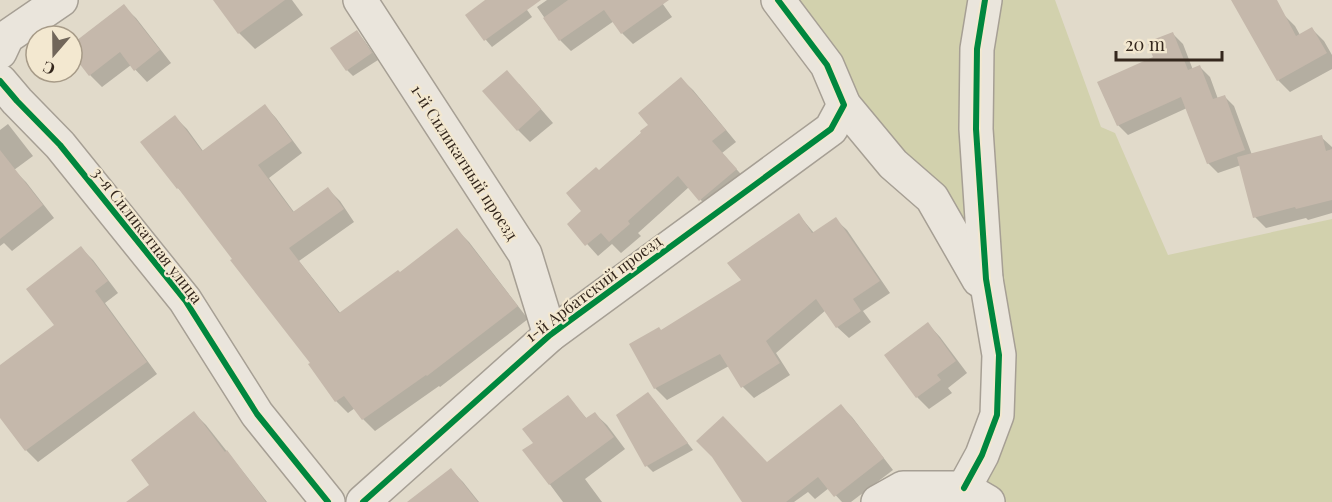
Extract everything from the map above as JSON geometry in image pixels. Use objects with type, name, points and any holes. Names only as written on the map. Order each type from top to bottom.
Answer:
[{"type":"street","points":[[0,52],[8,37],[61,0]]},
{"type":"street","name":"1-й Силикатный проезд","points":[[360,0],[525,254],[550,335]]},
{"type":"street","points":[[778,0],[827,65],[844,105],[893,164],[932,198],[980,280],[986,279]]},
{"type":"street","points":[[878,502],[903,488],[976,495],[982,455],[997,415],[999,355],[986,279],[976,129],[977,49],[985,0]]},
{"type":"street","name":"3-я Силикатная улица","points":[[0,81],[16,101],[60,145],[185,300],[257,414],[328,502]]},
{"type":"street","name":"1-й Арбатский проезд","points":[[363,502],[550,335],[831,129],[844,105]]},
{"type":"green space","points":[[787,0],[971,0],[979,266],[900,159]]},
{"type":"green space","points":[[999,0],[1055,0],[1101,127],[1115,133],[1168,255],[1332,219],[1332,502],[971,502],[996,280],[990,52]]},
{"type":"building","points":[[213,0],[285,0],[238,34]]},
{"type":"building","points":[[485,0],[541,0],[484,41],[465,15]]},
{"type":"building","points":[[568,0],[669,0],[621,34],[604,10],[559,41],[543,18]]},
{"type":"building","points":[[1231,0],[1277,0],[1296,36],[1312,27],[1327,53],[1277,81]]},
{"type":"building","points":[[124,4],[160,50],[134,71],[120,52],[89,76],[84,70],[84,35]]},
{"type":"building","points":[[357,30],[372,53],[346,71],[330,48]]},
{"type":"building","points":[[1173,32],[1188,70],[1200,65],[1213,99],[1225,95],[1245,150],[1207,164],[1181,97],[1117,126],[1097,82],[1153,57],[1147,42]]},
{"type":"building","points":[[507,70],[541,109],[517,131],[482,91]]},
{"type":"building","points":[[681,77],[726,130],[712,141],[737,169],[699,201],[678,176],[628,221],[630,224],[609,242],[601,233],[585,246],[567,224],[581,211],[566,193],[596,167],[599,170],[641,133],[640,131],[648,125],[638,113]]},
{"type":"building","points":[[265,104],[292,141],[258,165],[293,212],[328,187],[344,209],[289,248],[339,313],[398,270],[400,272],[457,228],[518,306],[427,376],[362,420],[344,396],[335,402],[308,364],[310,363],[230,260],[232,259],[140,142],[175,115],[202,151]]},
{"type":"building","points":[[1322,135],[1326,151],[1332,149],[1332,200],[1253,218],[1237,157]]},
{"type":"building","points":[[0,150],[43,205],[0,239]]},
{"type":"building","points":[[799,213],[812,233],[836,217],[880,281],[853,299],[861,311],[836,328],[816,299],[766,341],[780,363],[741,388],[720,354],[654,389],[629,344],[659,327],[661,330],[741,280],[727,263]]},
{"type":"building","points":[[81,246],[108,281],[95,291],[147,362],[25,451],[0,418],[0,365],[54,325],[26,289]]},
{"type":"building","points":[[928,322],[956,361],[937,375],[941,380],[916,398],[884,355]]},
{"type":"building","points":[[648,392],[688,443],[645,467],[616,415]]},
{"type":"building","points":[[568,395],[586,418],[595,412],[614,437],[549,485],[522,450],[533,443],[522,429]]},
{"type":"building","points":[[841,404],[884,458],[834,497],[818,477],[786,502],[742,502],[712,457],[696,441],[723,416],[767,462]]},
{"type":"building","points":[[194,411],[266,502],[126,502],[149,485],[131,460]]},
{"type":"building","points":[[451,468],[478,502],[407,502]]},
{"type":"cycle path","points":[[363,502],[550,335],[831,129],[844,105],[827,65],[778,0]]},
{"type":"cycle path","points":[[964,488],[982,455],[997,415],[999,355],[986,279],[976,129],[977,49],[985,0]]},
{"type":"cycle path","points":[[0,81],[60,145],[185,300],[257,414],[328,502]]}]
